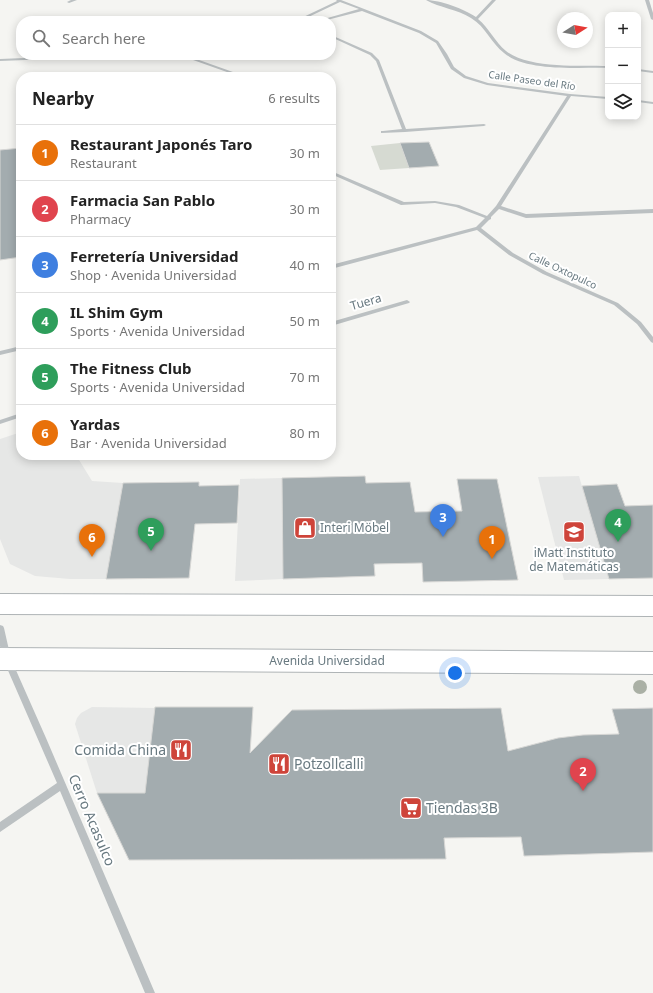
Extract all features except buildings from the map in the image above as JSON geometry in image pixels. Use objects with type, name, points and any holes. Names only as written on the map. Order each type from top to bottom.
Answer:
[{"type":"main road","points":[[0,604],[653,606]]},
{"type":"main road","name":"Avenida Universidad","points":[[4,659],[653,663]]},
{"type":"street","points":[[69,2],[76,0]]},
{"type":"street","points":[[308,16],[339,0]]},
{"type":"street","name":"Calle Paseo del Río","points":[[339,0],[420,32],[437,42],[452,68],[465,77],[487,84],[570,95],[605,98]]},
{"type":"street","name":"Calle Paseo del Río","points":[[428,0],[459,10],[476,19],[508,54],[524,61],[540,64],[605,67]]},
{"type":"street","points":[[476,19],[494,0]]},
{"type":"street","points":[[648,0],[653,19]]},
{"type":"street","points":[[336,17],[362,10]]},
{"type":"street","points":[[336,38],[371,54],[378,61],[405,131]]},
{"type":"street","points":[[0,60],[16,59]]},
{"type":"street","points":[[196,60],[230,72]]},
{"type":"street","points":[[641,70],[653,72]]},
{"type":"street","points":[[336,266],[478,228],[498,207],[570,95]]},
{"type":"street","points":[[641,101],[653,103]]},
{"type":"street","points":[[383,132],[484,125]]},
{"type":"street","points":[[336,174],[403,204],[435,202],[457,206],[489,218]]},
{"type":"street","points":[[498,207],[526,216],[653,211]]},
{"type":"street","name":"Calle Oxtopulco","points":[[478,228],[511,254],[531,266],[616,304],[639,323],[653,341]]},
{"type":"street","name":"Tuera","points":[[336,323],[407,302]]},
{"type":"street","points":[[0,353],[16,349]]},
{"type":"street","points":[[0,422],[16,417]]},
{"type":"street","name":"Cerro Acasulco","points":[[0,628],[4,659],[62,785],[150,993]]},
{"type":"street","points":[[0,827],[62,785]]},
{"type":"shaded area","points":[[400,143],[409,168],[380,170],[371,146]]},
{"type":"shaded area","points":[[16,434],[16,460],[79,460],[92,481],[123,483],[106,579],[70,579],[35,576],[10,564],[0,539],[0,439]]},
{"type":"shaded area","name":"iMatt Instituto de Matemáticas","points":[[579,476],[609,579],[564,580],[538,477]]},
{"type":"shaded area","points":[[282,478],[283,579],[235,581],[240,479]]},
{"type":"shaded area","points":[[92,707],[156,708],[145,793],[97,793],[75,724],[81,713]]},
{"type":"place","name":"Interi Möbel","points":[[305,528]]},
{"type":"place","name":"iMatt Instituto de Matemáticas","points":[[574,532]]},
{"type":"place","name":"Ferretería Universidad","points":[[443,537]]},
{"type":"place","name":"IL Shim Gym","points":[[618,542]]},
{"type":"place","name":"The Fitness Club","points":[[151,551]]},
{"type":"place","name":"Yardas","points":[[92,557]]},
{"type":"place","name":"Restaurant Japonés Taro","points":[[492,559]]},
{"type":"place","name":"Comida China","points":[[181,750]]},
{"type":"place","name":"Potzollcalli","points":[[279,764]]},
{"type":"place","name":"Farmacia San Pablo","points":[[583,791]]},
{"type":"place","name":"Tiendas 3B","points":[[411,808]]}]
